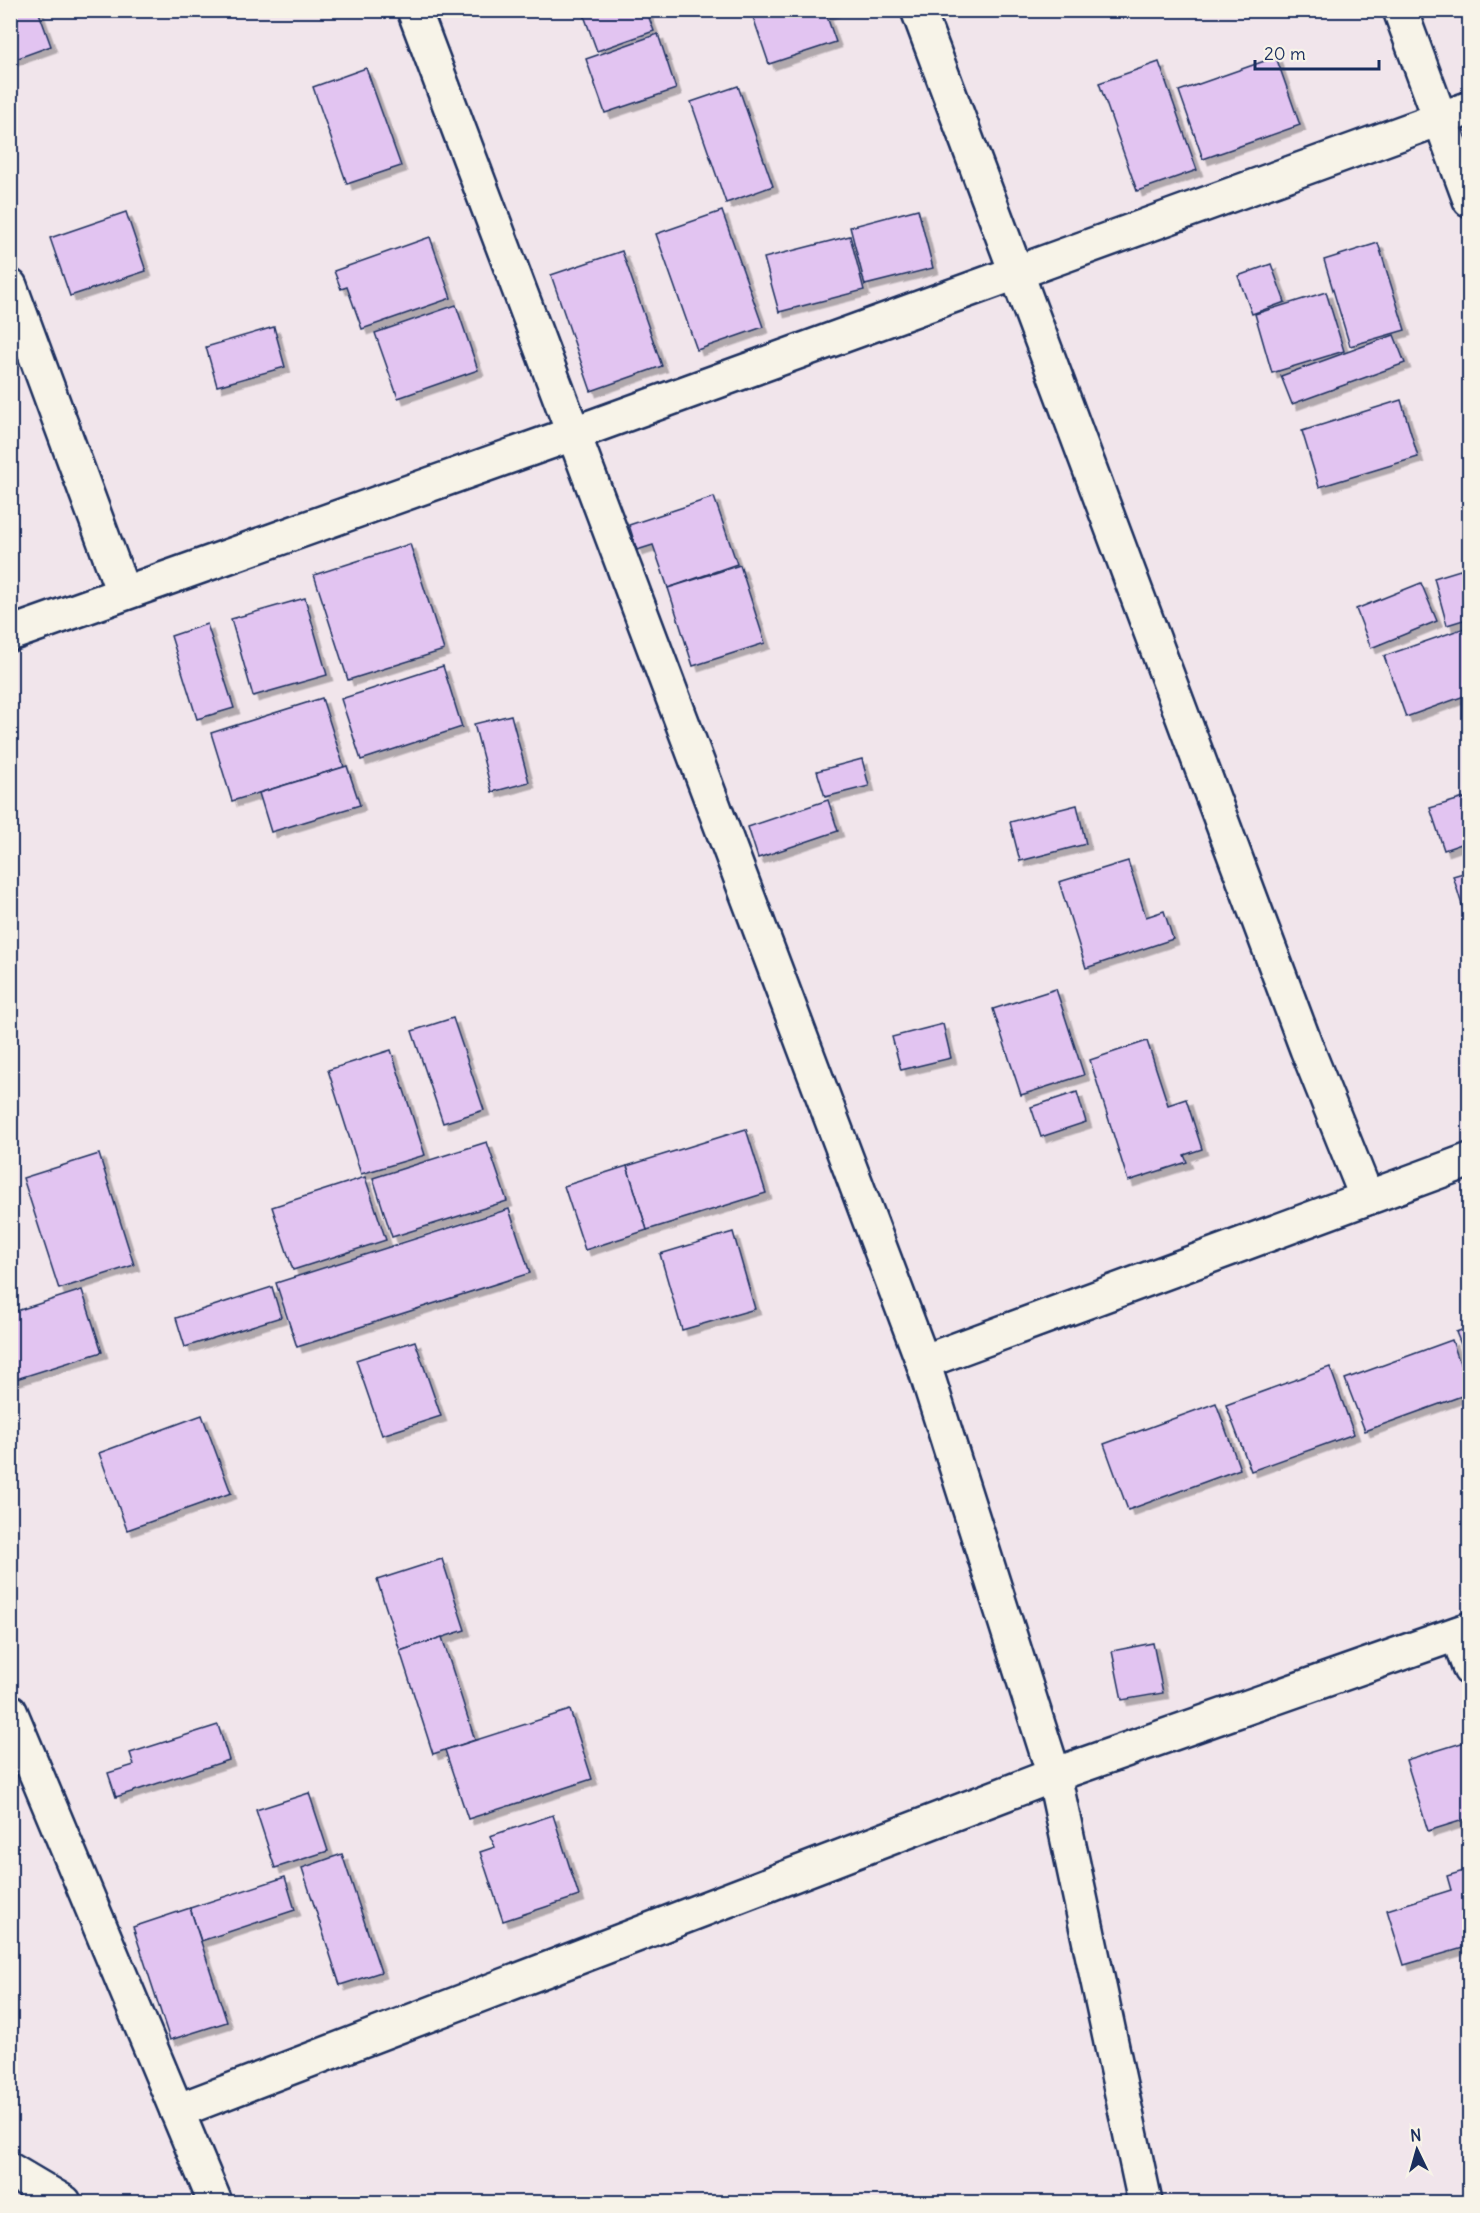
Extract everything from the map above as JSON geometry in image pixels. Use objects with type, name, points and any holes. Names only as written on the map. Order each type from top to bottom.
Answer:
[{"type":"street","points":[[414,10],[922,1362],[1054,1775],[1145,2202]]},
{"type":"street","points":[[918,10],[1306,1049],[1367,1198]]},
{"type":"street","points":[[1400,10],[1455,114],[1470,200]]},
{"type":"street","points":[[10,633],[572,434],[1455,114]]},
{"type":"street","points":[[10,286],[123,592]]},
{"type":"street","points":[[922,1362],[1470,1160]]},
{"type":"street","points":[[177,2111],[1054,1775],[1463,1632],[1470,1669]]},
{"type":"street","points":[[10,1711],[215,2202]]},
{"type":"street","points":[[10,2170],[64,2202]]},
{"type":"building","points":[[10,10],[38,10],[51,46],[10,61]]},
{"type":"building","points":[[582,10],[646,10],[654,31],[597,51]]},
{"type":"building","points":[[836,10],[826,14],[836,42],[769,64],[751,11]]},
{"type":"building","points":[[658,34],[676,89],[605,113],[586,59]]},
{"type":"building","points":[[1276,57],[1300,125],[1203,159],[1179,91]]},
{"type":"building","points":[[1159,62],[1197,170],[1137,191],[1099,83]]},
{"type":"building","points":[[366,68],[401,166],[347,184],[313,87]]},
{"type":"building","points":[[738,86],[773,186],[726,203],[691,102]]},
{"type":"building","points":[[918,209],[933,268],[865,285],[850,227]]},
{"type":"building","points":[[722,211],[763,327],[697,350],[656,234]]},
{"type":"building","points":[[126,212],[146,271],[70,296],[50,238]]},
{"type":"building","points":[[850,236],[864,290],[779,312],[764,258]]},
{"type":"building","points":[[430,237],[451,298],[362,329],[347,287],[341,289],[334,271]]},
{"type":"building","points":[[1378,243],[1405,330],[1350,346],[1324,260]]},
{"type":"building","points":[[622,251],[662,366],[591,391],[551,275]]},
{"type":"building","points":[[1271,264],[1285,302],[1252,314],[1238,276]]},
{"type":"building","points":[[1326,292],[1344,351],[1272,373],[1255,314]]},
{"type":"building","points":[[456,305],[478,370],[398,398],[375,333]]},
{"type":"building","points":[[274,327],[285,367],[217,386],[206,347]]},
{"type":"building","points":[[1394,335],[1405,363],[1292,404],[1281,376]]},
{"type":"building","points":[[1401,400],[1418,457],[1319,487],[1302,431]]},
{"type":"building","points":[[714,497],[737,564],[668,588],[653,545],[637,550],[629,525]]},
{"type":"building","points":[[410,544],[444,650],[348,680],[314,575]]},
{"type":"building","points":[[740,565],[765,643],[693,666],[668,588]]},
{"type":"building","points":[[1470,567],[1470,618],[1447,625],[1434,578]]},
{"type":"building","points":[[1421,583],[1437,621],[1371,648],[1356,609]]},
{"type":"building","points":[[305,598],[327,675],[253,696],[231,619]]},
{"type":"building","points":[[207,624],[234,708],[197,719],[171,636]]},
{"type":"building","points":[[1470,626],[1470,694],[1406,717],[1384,656]]},
{"type":"building","points":[[443,666],[462,727],[361,760],[341,699]]},
{"type":"building","points":[[322,698],[344,767],[232,801],[211,733]]},
{"type":"building","points":[[511,715],[529,782],[492,792],[474,724]]},
{"type":"building","points":[[862,759],[869,786],[825,797],[817,771]]},
{"type":"building","points":[[347,766],[360,805],[271,832],[259,793]]},
{"type":"building","points":[[1464,798],[1470,816],[1470,841],[1444,850],[1430,808]]},
{"type":"building","points":[[828,800],[838,831],[758,858],[748,827]]},
{"type":"building","points":[[1077,805],[1086,844],[1020,861],[1010,822]]},
{"type":"building","points":[[1128,861],[1146,917],[1164,911],[1173,939],[1086,968],[1059,882]]},
{"type":"building","points":[[1470,871],[1470,931],[1453,876]]},
{"type":"building","points":[[1056,989],[1084,1075],[1021,1095],[993,1009]]},
{"type":"building","points":[[453,1018],[484,1110],[443,1123],[412,1031]]},
{"type":"building","points":[[943,1024],[951,1058],[901,1070],[892,1037]]},
{"type":"building","points":[[1147,1041],[1168,1105],[1186,1099],[1202,1149],[1184,1155],[1187,1162],[1128,1181],[1090,1060]]},
{"type":"building","points":[[391,1050],[425,1155],[361,1174],[328,1070]]},
{"type":"building","points":[[1077,1092],[1086,1122],[1041,1137],[1031,1107]]},
{"type":"building","points":[[746,1129],[766,1193],[647,1230],[627,1166]]},
{"type":"building","points":[[487,1142],[507,1201],[392,1237],[373,1178]]},
{"type":"building","points":[[99,1154],[134,1265],[59,1289],[23,1178]]},
{"type":"building","points":[[627,1166],[647,1230],[585,1250],[564,1186]]},
{"type":"building","points":[[365,1177],[386,1240],[293,1270],[272,1207]]},
{"type":"building","points":[[509,1209],[530,1273],[297,1347],[276,1283]]},
{"type":"building","points":[[733,1232],[755,1309],[682,1330],[660,1254]]},
{"type":"building","points":[[272,1287],[281,1317],[185,1347],[176,1318]]},
{"type":"building","points":[[82,1290],[102,1352],[10,1381],[10,1313]]},
{"type":"building","points":[[1470,1327],[1470,1367],[1456,1332]]},
{"type":"building","points":[[1452,1340],[1470,1393],[1365,1431],[1345,1379]]},
{"type":"building","points":[[415,1341],[441,1416],[382,1435],[356,1360]]},
{"type":"building","points":[[1330,1367],[1354,1434],[1251,1471],[1226,1405]]},
{"type":"building","points":[[1216,1403],[1240,1469],[1128,1510],[1104,1444]]},
{"type":"building","points":[[202,1415],[231,1493],[127,1530],[99,1453]]},
{"type":"building","points":[[442,1559],[465,1630],[400,1651],[377,1580]]},
{"type":"building","points":[[442,1637],[475,1740],[433,1754],[400,1651]]},
{"type":"building","points":[[1153,1643],[1163,1693],[1122,1700],[1112,1651]]},
{"type":"building","points":[[570,1710],[592,1779],[468,1819],[445,1750]]},
{"type":"building","points":[[218,1725],[229,1760],[116,1797],[108,1773],[134,1765],[130,1753]]},
{"type":"building","points":[[1468,1741],[1470,1818],[1428,1831],[1406,1760]]},
{"type":"building","points":[[309,1793],[328,1851],[275,1868],[256,1810]]},
{"type":"building","points":[[553,1815],[579,1896],[503,1921],[480,1852],[495,1847],[490,1836]]},
{"type":"building","points":[[342,1854],[381,1972],[340,1985],[302,1868]]},
{"type":"building","points":[[1470,1869],[1470,1946],[1404,1965],[1387,1910],[1451,1890],[1447,1876]]},
{"type":"building","points":[[285,1877],[295,1910],[201,1941],[190,1908]]},
{"type":"building","points":[[190,1908],[227,2022],[170,2040],[133,1927]]}]
